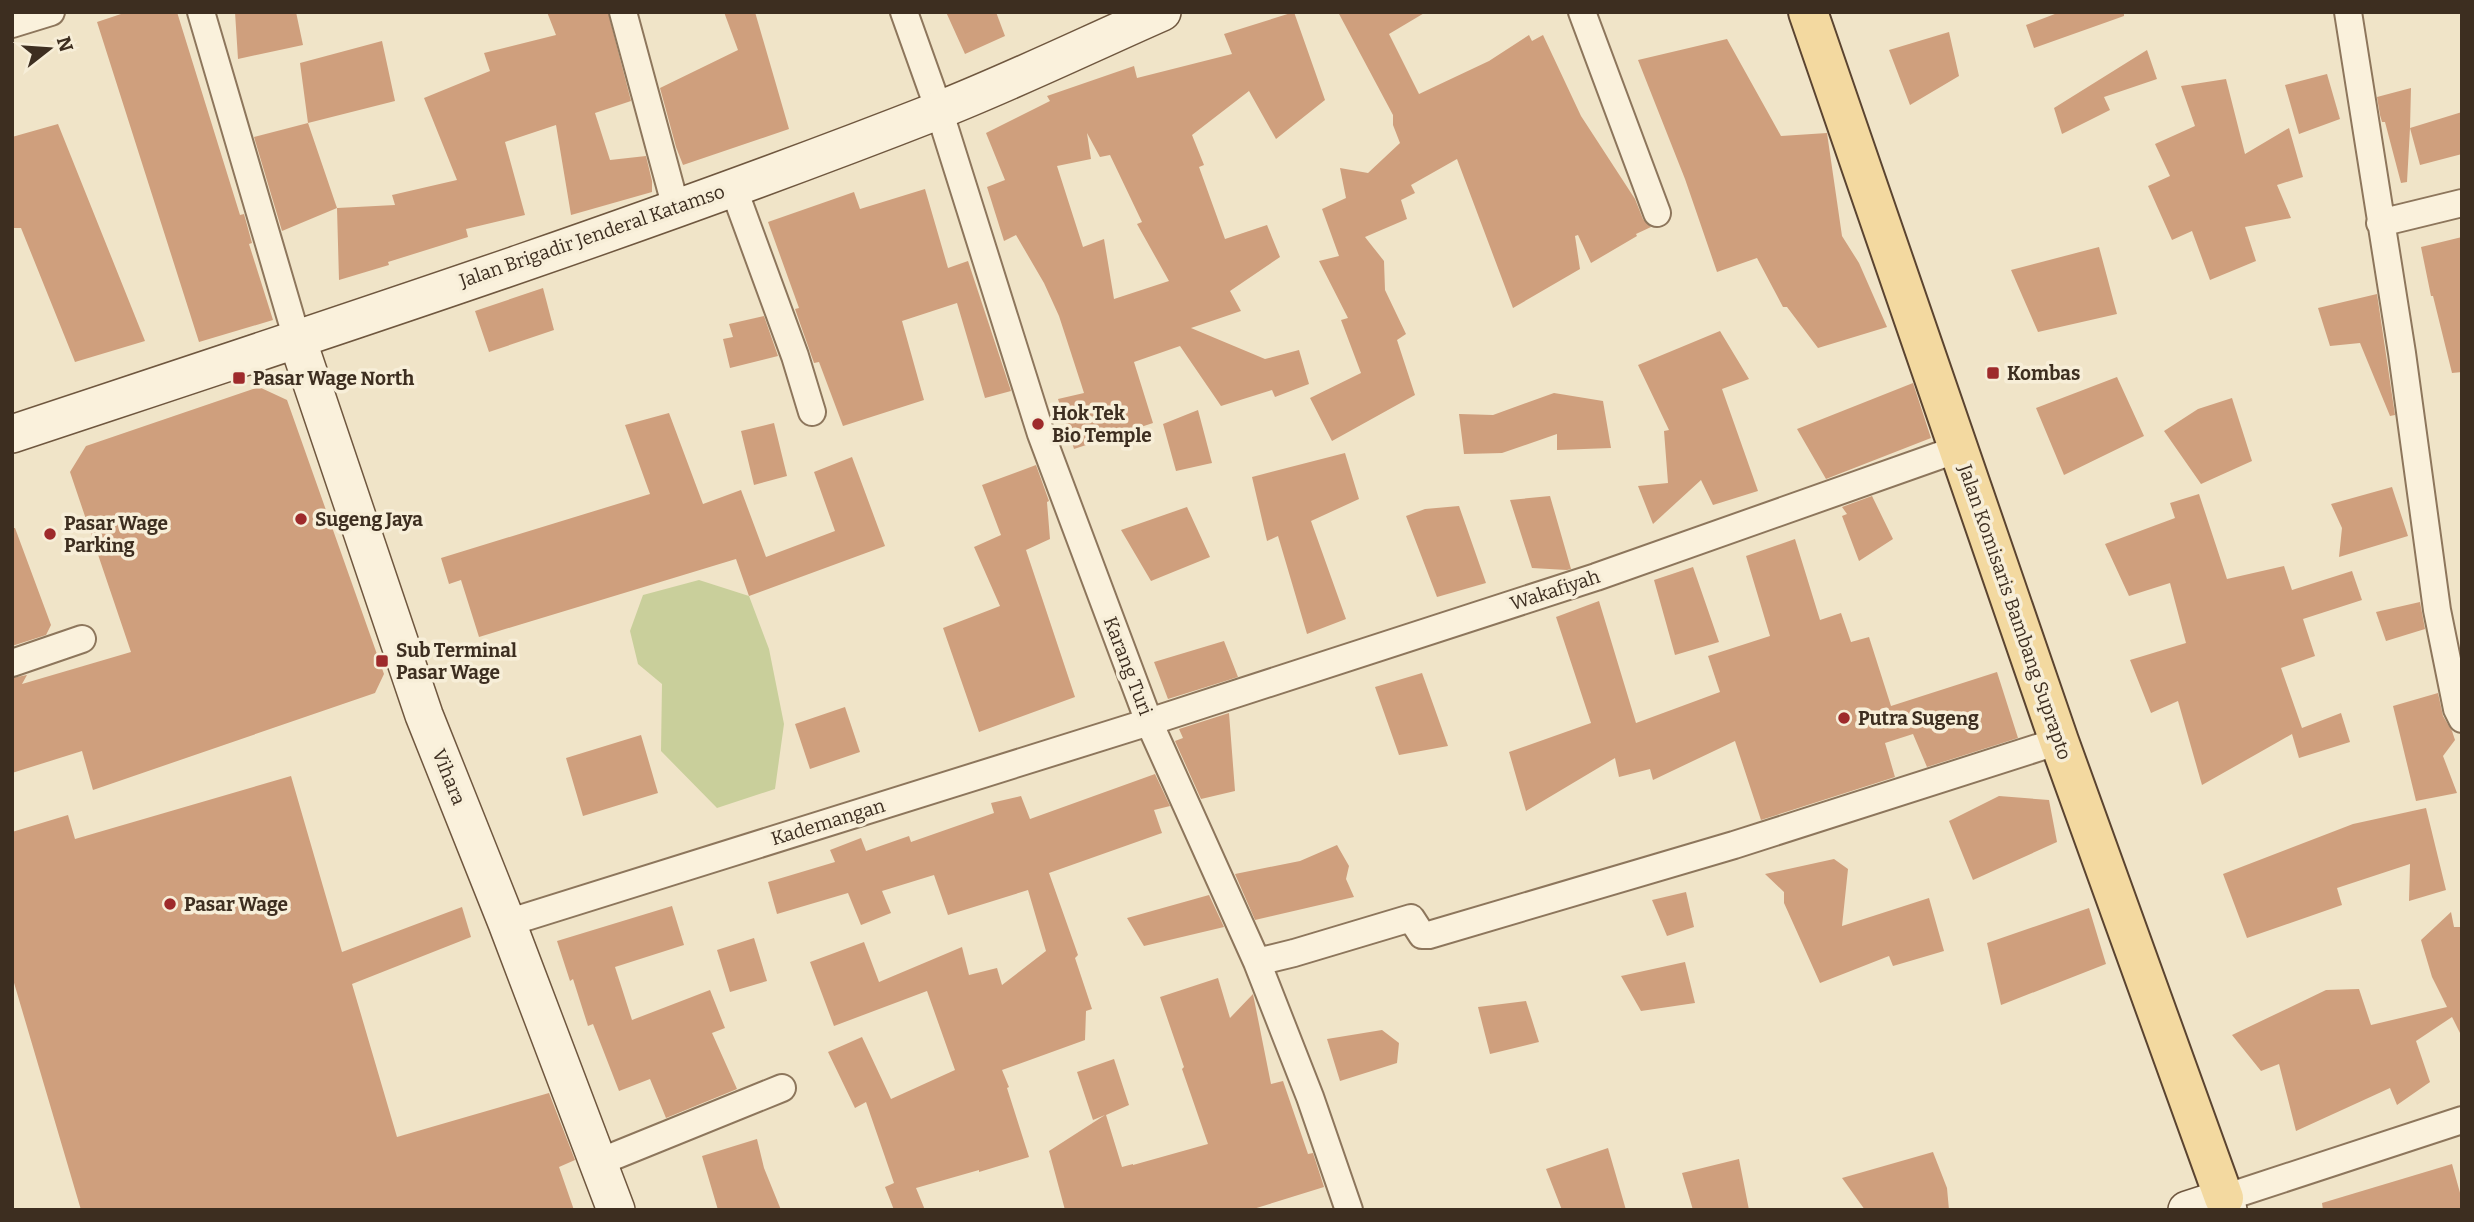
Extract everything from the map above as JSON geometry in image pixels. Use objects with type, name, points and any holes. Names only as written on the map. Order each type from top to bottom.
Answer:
[{"type":"main road","name":"Jalan Komisaris Bambang Suprapto","points":[[1808,12],[2059,741],[2226,1204]]},
{"type":"street","points":[[12,24],[51,12]]},
{"type":"street","points":[[201,12],[298,339]]},
{"type":"street","points":[[623,12],[676,208]]},
{"type":"street","name":"Karang Turi","points":[[904,12],[939,110],[1041,434],[1149,722],[1257,962],[1310,1097],[1349,1210]]},
{"type":"street","name":"Jalan Brigadir Jenderal Katamso","points":[[12,434],[298,339],[676,208],[939,110],[1163,12]]},
{"type":"street","points":[[1582,12],[1657,213]]},
{"type":"street","points":[[2348,12],[2402,353],[2437,610],[2457,709],[2462,719]]},
{"type":"street","points":[[733,187],[795,356],[812,412]]},
{"type":"street","points":[[2380,223],[2462,203]]},
{"type":"street","name":"Vihara","points":[[298,339],[424,715],[508,923],[616,1210]]},
{"type":"street","name":"Wakafiyah","points":[[1149,722],[1596,576],[1958,449]]},
{"type":"street","points":[[12,663],[82,639]]},
{"type":"street","name":"Kademangan","points":[[508,923],[1149,722]]},
{"type":"street","points":[[1257,962],[1410,918],[1422,935],[1429,935],[1721,849],[2059,741]]},
{"type":"street","points":[[597,1163],[782,1088]]},
{"type":"street","points":[[2187,1210],[2226,1204],[2462,1120]]},
{"type":"green space","points":[[699,580],[749,596],[769,649],[784,724],[775,789],[717,808],[661,751],[662,684],[638,664],[630,631],[643,595]]},
{"type":"building","points":[[127,12],[177,12],[240,215],[244,214],[252,243],[249,244],[273,320],[199,342],[97,22]]},
{"type":"building","points":[[235,12],[296,12],[303,45],[238,59]]},
{"type":"building","points":[[547,12],[608,12],[631,101],[595,113],[610,160],[646,156],[652,192],[571,215],[556,125],[505,142],[525,215],[466,229],[468,237],[339,280],[337,208],[395,205],[392,195],[457,180],[424,98],[490,71],[484,53],[556,35]]},
{"type":"building","points":[[724,12],[755,12],[789,129],[683,165],[660,88],[738,50]]},
{"type":"building","points":[[946,12],[996,12],[1005,36],[965,54]]},
{"type":"building","points":[[1294,12],[1325,100],[1276,139],[1249,91],[1192,135],[1204,165],[1199,167],[1225,239],[1267,225],[1280,257],[1230,291],[1241,311],[1191,328],[1265,359],[1299,350],[1309,384],[1275,397],[1272,390],[1221,406],[1180,346],[1134,362],[1153,423],[1074,449],[1058,399],[1084,393],[1059,316],[1044,283],[1016,235],[1004,241],[987,187],[1005,180],[986,133],[1050,101],[1047,96],[1134,66],[1137,78],[1232,54],[1224,34]],"holes":[[[1087,133],[1100,157],[1110,155],[1142,222],[1137,224],[1169,281],[1114,299],[1104,239],[1083,247],[1057,166],[1091,159]]]},
{"type":"building","points":[[1338,12],[1426,12],[1389,34],[1419,94],[1489,61],[1529,35],[1532,41],[1543,35],[1581,116],[1635,199],[1643,219],[1651,227],[1591,263],[1578,235],[1575,236],[1580,269],[1513,308],[1457,159],[1411,185],[1415,193],[1401,200],[1407,219],[1365,237],[1384,261],[1385,290],[1406,334],[1397,340],[1415,395],[1332,441],[1310,398],[1361,373],[1341,320],[1348,318],[1319,261],[1339,256],[1322,209],[1346,198],[1340,168],[1368,173],[1400,143],[1393,125],[1393,115]]},
{"type":"building","points":[[2060,12],[2124,12],[2124,16],[2034,48],[2026,25]]},
{"type":"building","points":[[1949,32],[1959,76],[1910,105],[1889,50]]},
{"type":"building","points":[[1727,39],[1781,136],[1827,133],[1842,236],[1859,263],[1887,327],[1818,348],[1787,307],[1783,307],[1757,258],[1717,272],[1685,179],[1638,60]]},
{"type":"building","points":[[382,41],[395,101],[308,123],[300,63]]},
{"type":"building","points":[[2147,50],[2157,79],[2104,97],[2110,110],[2062,134],[2054,108]]},
{"type":"building","points":[[2327,74],[2340,119],[2299,134],[2285,85]]},
{"type":"building","points":[[2226,79],[2245,154],[2289,128],[2303,177],[2277,185],[2291,218],[2245,227],[2256,261],[2210,280],[2192,231],[2172,240],[2148,186],[2170,176],[2155,144],[2195,126],[2181,86]]},
{"type":"building","points":[[2411,88],[2407,182],[2401,183],[2377,97]]},
{"type":"building","points":[[2462,112],[2462,154],[2420,165],[2410,128]]},
{"type":"building","points":[[308,123],[337,208],[282,231],[254,137]]},
{"type":"building","points":[[58,124],[145,341],[75,362],[21,228],[12,228],[12,137]]},
{"type":"building","points":[[925,189],[948,268],[968,261],[1011,391],[985,398],[957,303],[902,321],[924,400],[843,426],[819,362],[814,363],[795,309],[799,308],[768,222],[854,192],[860,209]]},
{"type":"building","points":[[2462,237],[2462,372],[2452,373],[2421,247]]},
{"type":"building","points":[[2099,247],[2117,314],[2038,332],[2011,270]]},
{"type":"building","points":[[543,288],[554,330],[489,352],[475,311]]},
{"type":"building","points":[[2377,294],[2395,415],[2390,416],[2360,343],[2330,346],[2318,308]]},
{"type":"building","points":[[764,316],[778,356],[730,368],[723,339],[733,337],[729,324]]},
{"type":"building","points":[[1720,331],[1749,379],[1722,389],[1758,491],[1713,505],[1701,480],[1653,524],[1638,486],[1668,483],[1664,431],[1669,430],[1638,365]]},
{"type":"building","points":[[2117,377],[2144,436],[2064,475],[2036,408]]},
{"type":"building","points":[[1913,383],[1931,438],[1826,479],[1797,429]]},
{"type":"building","points":[[259,387],[287,400],[384,674],[375,693],[93,790],[82,751],[12,773],[12,678],[27,675],[22,684],[131,652],[70,472],[86,446]]},
{"type":"building","points":[[1554,393],[1603,401],[1611,448],[1557,450],[1557,434],[1502,453],[1464,454],[1459,414],[1493,415]]},
{"type":"building","points":[[2232,398],[2252,461],[2201,484],[2164,431],[2198,409]]},
{"type":"building","points":[[1198,410],[1212,463],[1176,471],[1163,424]]},
{"type":"building","points":[[669,413],[703,504],[741,490],[766,557],[835,531],[814,472],[852,457],[885,546],[749,596],[736,559],[479,637],[461,580],[449,584],[441,558],[650,494],[625,425]]},
{"type":"building","points":[[774,423],[787,476],[754,485],[741,431]]},
{"type":"building","points":[[1345,453],[1359,499],[1311,521],[1346,619],[1307,634],[1278,536],[1267,541],[1252,477]]},
{"type":"building","points":[[1036,465],[1049,501],[1050,539],[1026,550],[1075,697],[979,732],[943,628],[1000,606],[974,547],[1001,535],[982,485]]},
{"type":"building","points":[[2392,487],[2408,536],[2339,557],[2342,528],[2331,504]]},
{"type":"building","points":[[2199,494],[2227,579],[2284,566],[2292,590],[2352,571],[2362,600],[2303,619],[2315,656],[2281,668],[2302,728],[2341,713],[2350,742],[2299,758],[2292,734],[2202,785],[2178,701],[2151,713],[2130,660],[2186,643],[2170,583],[2129,596],[2105,544],[2175,518],[2170,503]]},
{"type":"building","points":[[1550,496],[1571,569],[1532,568],[1510,500]]},
{"type":"building","points":[[1872,496],[1893,539],[1859,561],[1842,516],[1847,514],[1842,507]]},
{"type":"building","points":[[1459,506],[1486,583],[1437,597],[1406,516],[1425,509]]},
{"type":"building","points":[[1187,507],[1210,557],[1151,581],[1121,530]]},
{"type":"building","points":[[12,528],[15,528],[51,625],[46,635],[12,646]]},
{"type":"building","points":[[1795,539],[1820,620],[1841,613],[1851,642],[1869,637],[1891,706],[1997,672],[2018,738],[1927,767],[1913,734],[1885,743],[1895,777],[1761,820],[1735,741],[1653,780],[1650,769],[1619,777],[1615,758],[1526,811],[1509,752],[1591,723],[1556,617],[1599,601],[1636,723],[1720,692],[1708,656],[1770,636],[1746,556]]},
{"type":"building","points":[[1693,567],[1719,642],[1675,655],[1654,580]]},
{"type":"building","points":[[2420,602],[2425,629],[2386,641],[2376,612]]},
{"type":"building","points":[[1224,641],[1238,677],[1168,699],[1154,662]]},
{"type":"building","points":[[1422,673],[1448,746],[1399,755],[1375,687]]},
{"type":"building","points":[[2438,693],[2443,716],[2455,740],[2443,756],[2457,793],[2416,801],[2393,706]]},
{"type":"building","points":[[845,707],[860,752],[810,769],[795,724]]},
{"type":"building","points":[[1229,713],[1235,791],[1201,799],[1175,741],[1183,738],[1179,729]]},
{"type":"building","points":[[641,735],[658,793],[583,816],[566,758]]},
{"type":"building","points":[[1155,774],[1170,806],[1154,810],[1162,833],[1049,873],[1078,955],[1075,958],[1092,1009],[1086,1011],[1085,1040],[1002,1070],[1029,1157],[916,1188],[925,1210],[894,1210],[885,1187],[894,1183],[866,1102],[855,1108],[828,1052],[862,1037],[891,1099],[955,1070],[927,991],[834,1026],[810,962],[864,942],[879,982],[962,947],[969,975],[997,968],[1002,985],[1046,951],[1028,890],[948,915],[934,875],[882,891],[891,913],[861,925],[848,893],[777,914],[768,882],[835,862],[830,850],[861,838],[866,851],[909,836],[911,842],[994,813],[991,803],[1021,796],[1030,819]]},
{"type":"building","name":"Pasar Wage","points":[[291,776],[342,952],[462,907],[471,937],[352,984],[397,1137],[549,1093],[575,1160],[559,1167],[574,1210],[81,1210],[12,976],[12,832],[68,815],[75,839]]},
{"type":"building","points":[[1999,796],[2049,800],[2057,842],[1973,880],[1949,821]]},
{"type":"building","points":[[2426,808],[2446,890],[2409,901],[2410,864],[2337,888],[2342,905],[2247,938],[2223,874],[2353,824]]},
{"type":"building","points":[[1337,845],[1349,866],[1346,879],[1354,897],[1255,920],[1235,874],[1300,861]]},
{"type":"building","points":[[1834,859],[1848,869],[1842,926],[1929,898],[1944,951],[1893,966],[1889,956],[1820,983],[1784,903],[1784,892],[1765,874]]},
{"type":"building","points":[[1686,892],[1694,927],[1667,936],[1652,900]]},
{"type":"building","points":[[1209,895],[1224,927],[1144,946],[1127,918]]},
{"type":"building","points":[[672,906],[684,945],[615,967],[632,1020],[710,990],[725,1028],[712,1033],[737,1089],[666,1118],[650,1079],[619,1091],[593,1024],[588,1026],[557,941]]},
{"type":"building","points":[[2089,908],[2106,964],[2001,1005],[1987,943]]},
{"type":"building","points":[[2451,912],[2454,927],[2462,927],[2462,1037],[2452,1017],[2416,1041],[2430,1082],[2397,1105],[2390,1088],[2296,1131],[2279,1064],[2261,1071],[2232,1035],[2326,990],[2359,989],[2371,1025],[2447,1007],[2432,977],[2421,940]]},
{"type":"building","points":[[754,938],[767,981],[730,992],[717,950]]},
{"type":"building","points":[[1685,962],[1695,1003],[1641,1011],[1621,976]]},
{"type":"building","points":[[1218,978],[1230,1018],[1253,994],[1271,1084],[1283,1081],[1308,1154],[1313,1153],[1324,1187],[1250,1210],[1065,1210],[1049,1151],[1105,1115],[1093,1120],[1077,1072],[1114,1059],[1129,1105],[1106,1115],[1122,1167],[1208,1144],[1160,997]]},
{"type":"building","points":[[1526,1001],[1539,1042],[1490,1054],[1478,1007]]},
{"type":"building","points":[[1382,1030],[1399,1043],[1397,1063],[1340,1081],[1327,1039]]},
{"type":"building","points":[[757,1139],[764,1168],[781,1210],[718,1210],[702,1156]]},
{"type":"building","points":[[1608,1148],[1626,1210],[1562,1210],[1546,1169]]},
{"type":"building","points":[[1933,1152],[1947,1188],[1949,1210],[1865,1210],[1842,1178]]},
{"type":"building","points":[[1739,1159],[1749,1210],[1693,1210],[1682,1173]]},
{"type":"building","points":[[2452,1164],[2462,1200],[2462,1210],[2323,1210],[2322,1203]]},
{"type":"place","name":"Kombas","points":[[1993,373]]},
{"type":"place","name":"Pasar Wage North","points":[[239,378]]},
{"type":"place","name":"Hok Tek Bio Temple","points":[[1038,424]]},
{"type":"place","name":"Sugeng Jaya","points":[[301,519]]},
{"type":"place","name":"Pasar Wage Parking","points":[[50,534]]},
{"type":"place","name":"Sub Terminal Pasar Wage","points":[[382,661]]},
{"type":"place","name":"Putra Sugeng","points":[[1844,718]]},
{"type":"place","name":"Pasar Wage","points":[[170,904]]}]
